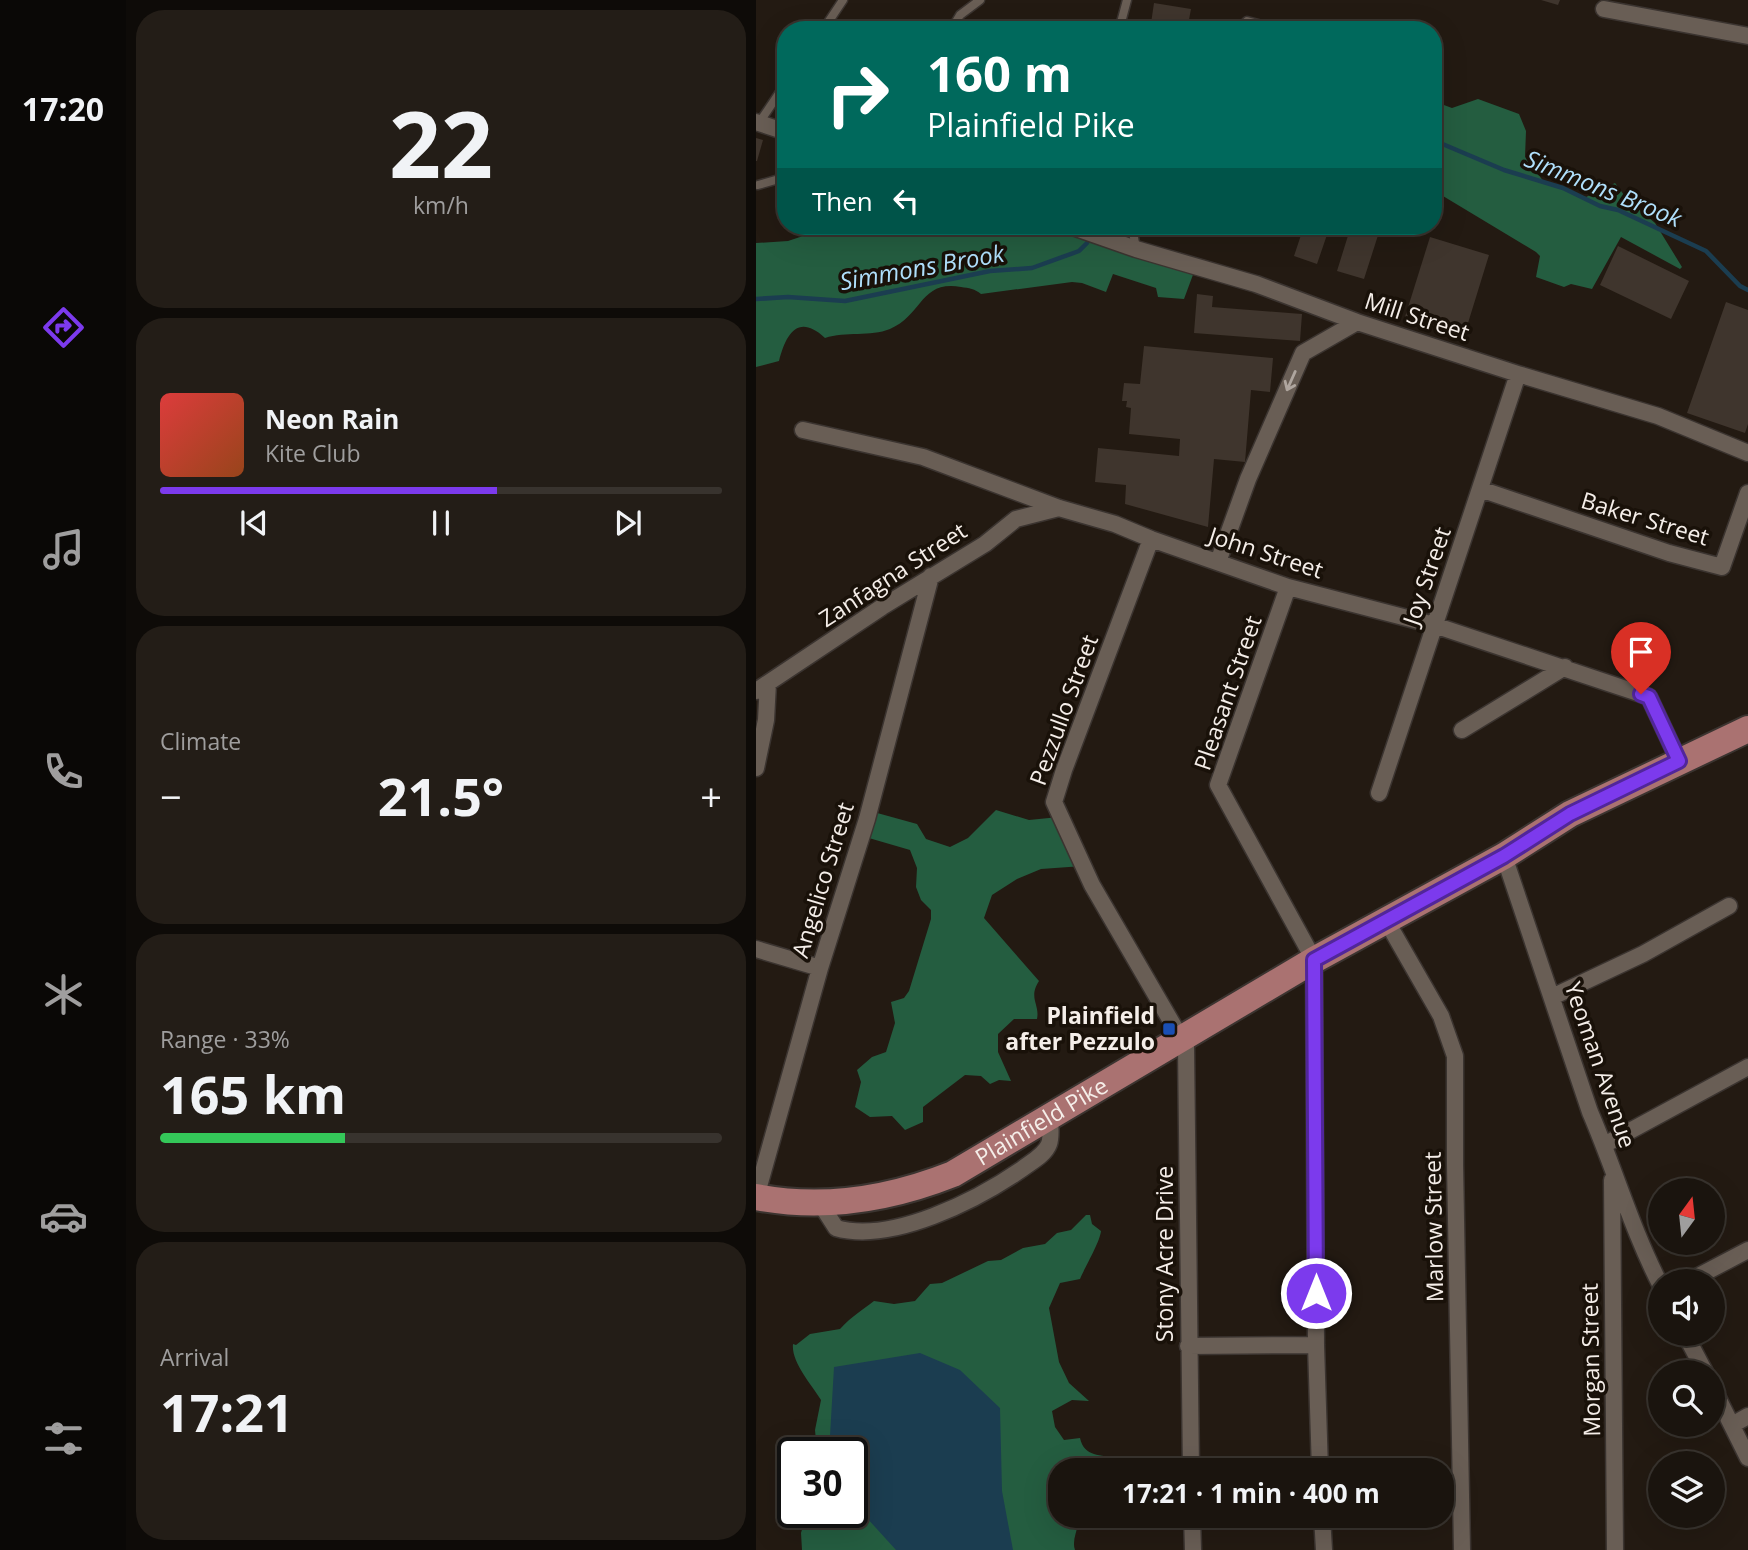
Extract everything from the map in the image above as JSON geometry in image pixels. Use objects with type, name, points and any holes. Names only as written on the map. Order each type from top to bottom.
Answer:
[{"type":"main road","name":"Plainfield Pike","points":[[756,1197],[820,1203],[877,1197],[922,1186],[953,1174],[1314,960],[1504,856],[1570,814],[1748,729]]},
{"type":"street","points":[[1604,9],[1748,36]]},
{"type":"street","points":[[758,123],[777,129]]},
{"type":"street","name":"Mill Street","points":[[1096,235],[1256,284],[1357,322],[1518,374],[1658,416],[1748,453]]},
{"type":"street","points":[[1218,562],[1248,478],[1303,353],[1357,322]]},
{"type":"street","name":"Joy Street","points":[[1379,793],[1518,374]]},
{"type":"street","name":"John Street","points":[[803,430],[923,457],[1059,508],[1105,521],[1288,587],[1434,625],[1649,697],[1679,761]]},
{"type":"street","name":"Baker Street","points":[[1480,489],[1669,553],[1722,567],[1748,493]]},
{"type":"street","name":"Zanfagna Street","points":[[762,687],[931,576],[985,544],[1016,519],[1059,508]]},
{"type":"street","name":"Pezzullo Street","points":[[1152,539],[1054,802],[1092,884],[1181,1039]]},
{"type":"street","name":"Angelico Street","points":[[756,1197],[820,968],[867,819],[931,576]]},
{"type":"street","name":"Pleasant Street","points":[[1288,587],[1218,785],[1314,960]]},
{"type":"street","points":[[1462,730],[1565,667]]},
{"type":"street","points":[[756,768],[766,720],[762,687]]},
{"type":"street","name":"Yeoman Avenue","points":[[1504,856],[1590,1112],[1654,1269]]},
{"type":"street","points":[[1552,997],[1643,954],[1729,906]]},
{"type":"street","name":"Marlow Street","points":[[1386,920],[1441,1016],[1455,1056],[1462,1550]]},
{"type":"street","points":[[756,949],[820,968]]},
{"type":"street","points":[[1314,960],[1316,1345],[1320,1458]]},
{"type":"street","name":"Stony Acre Drive","points":[[1181,1039],[1186,1048],[1191,1458]]},
{"type":"street","points":[[1604,1145],[1748,1067]]},
{"type":"street","name":"Morgan Street","points":[[1612,1170],[1615,1550]]},
{"type":"street","points":[[1712,1269],[1748,1250]]},
{"type":"street","points":[[1188,1346],[1316,1345]]},
{"type":"street","points":[[1725,1411],[1748,1458]]},
{"type":"street","points":[[1732,1425],[1748,1416]]},
{"type":"street","points":[[1192,1528],[1192,1550]]},
{"type":"street","points":[[1323,1528],[1324,1550]]},
{"type":"lane","points":[[829,21],[844,0]]},
{"type":"lane","points":[[956,21],[980,0]]},
{"type":"lane","points":[[1121,21],[1127,0]]},
{"type":"lane","points":[[758,123],[777,96]]},
{"type":"lane","points":[[758,185],[777,180]]},
{"type":"lane","points":[[1134,235],[1136,249]]},
{"type":"green space","points":[[1478,99],[1519,114],[1526,131],[1525,157],[1544,182],[1586,197],[1615,183],[1627,199],[1655,223],[1682,267],[1680,269],[1621,237],[1592,289],[1571,284],[1564,287],[1536,277],[1540,256],[1536,252],[1442,195],[1442,104],[1452,108]]},
{"type":"green space","points":[[806,235],[1097,235],[1194,272],[1184,299],[1158,297],[1156,288],[1113,274],[1106,292],[1072,282],[981,294],[969,288],[948,286],[929,294],[909,316],[890,329],[825,338],[807,327],[800,327],[794,330],[785,342],[779,361],[756,367],[756,243],[788,241]]},
{"type":"green space","points":[[996,810],[1029,820],[1059,817],[1083,866],[1041,869],[1017,879],[992,895],[984,918],[1039,981],[1034,992],[1037,1019],[1014,1019],[998,1034],[998,1052],[1011,1081],[999,1080],[990,1084],[981,1076],[965,1075],[923,1107],[923,1122],[905,1130],[892,1116],[870,1117],[855,1107],[861,1082],[857,1070],[872,1057],[886,1052],[895,1023],[891,1002],[904,998],[909,991],[931,919],[931,910],[921,900],[916,887],[917,868],[910,850],[862,836],[870,811],[917,824],[926,839],[950,847],[968,838]]},
{"type":"green space","points":[[1086,1215],[1090,1215],[1092,1224],[1101,1231],[1080,1279],[1060,1283],[1049,1308],[1059,1362],[1069,1383],[1089,1401],[1072,1400],[1052,1411],[1055,1427],[1064,1440],[1080,1438],[1089,1452],[1117,1458],[1048,1458],[1048,1528],[1077,1528],[1075,1550],[802,1550],[802,1528],[868,1528],[868,1437],[816,1437],[821,1400],[798,1365],[793,1344],[796,1345],[810,1334],[840,1329],[874,1301],[894,1304],[915,1301],[930,1284],[942,1283],[988,1261],[1001,1260],[1023,1248],[1045,1244],[1057,1233],[1071,1230]]},
{"type":"water","points":[[920,1353],[960,1370],[1000,1408],[1002,1491],[1013,1550],[896,1550],[868,1519],[868,1437],[830,1436],[834,1367]]},
{"type":"building","points":[[1541,0],[1560,0],[1558,5]]},
{"type":"building","points":[[1154,3],[1191,9],[1189,21],[1151,21]]},
{"type":"building","points":[[756,138],[763,140],[757,161],[756,161]]},
{"type":"building","points":[[1301,235],[1327,235],[1317,264],[1294,256]]},
{"type":"building","points":[[1348,235],[1378,235],[1364,279],[1337,271]]},
{"type":"building","points":[[1430,237],[1489,255],[1464,336],[1405,317]]},
{"type":"building","points":[[1618,246],[1689,281],[1671,319],[1600,285]]},
{"type":"building","points":[[1197,294],[1213,296],[1212,307],[1302,314],[1300,341],[1194,333]]},
{"type":"building","points":[[1726,302],[1748,310],[1748,424],[1745,433],[1687,413]]},
{"type":"building","points":[[1144,346],[1273,358],[1270,392],[1251,390],[1245,462],[1214,459],[1208,527],[1125,504],[1126,485],[1095,482],[1098,448],[1179,456],[1180,439],[1129,434],[1131,408],[1126,407],[1127,401],[1122,401],[1124,383],[1140,384]]},
{"type":"waterway","name":"Simmons Brook","points":[[1442,144],[1504,170],[1563,188],[1600,206],[1618,210],[1706,251],[1740,286],[1748,290]]},
{"type":"waterway","name":"Simmons Brook","points":[[756,299],[788,297],[845,301],[990,271],[1032,268],[1079,251],[1087,243]]},
{"type":"place","name":"Plainfield after Pezzulo","points":[[1169,1029]]},
{"type":"route","points":[[1316,1293],[1314,960],[1504,856],[1570,814],[1679,761],[1649,697],[1641,694]]}]
